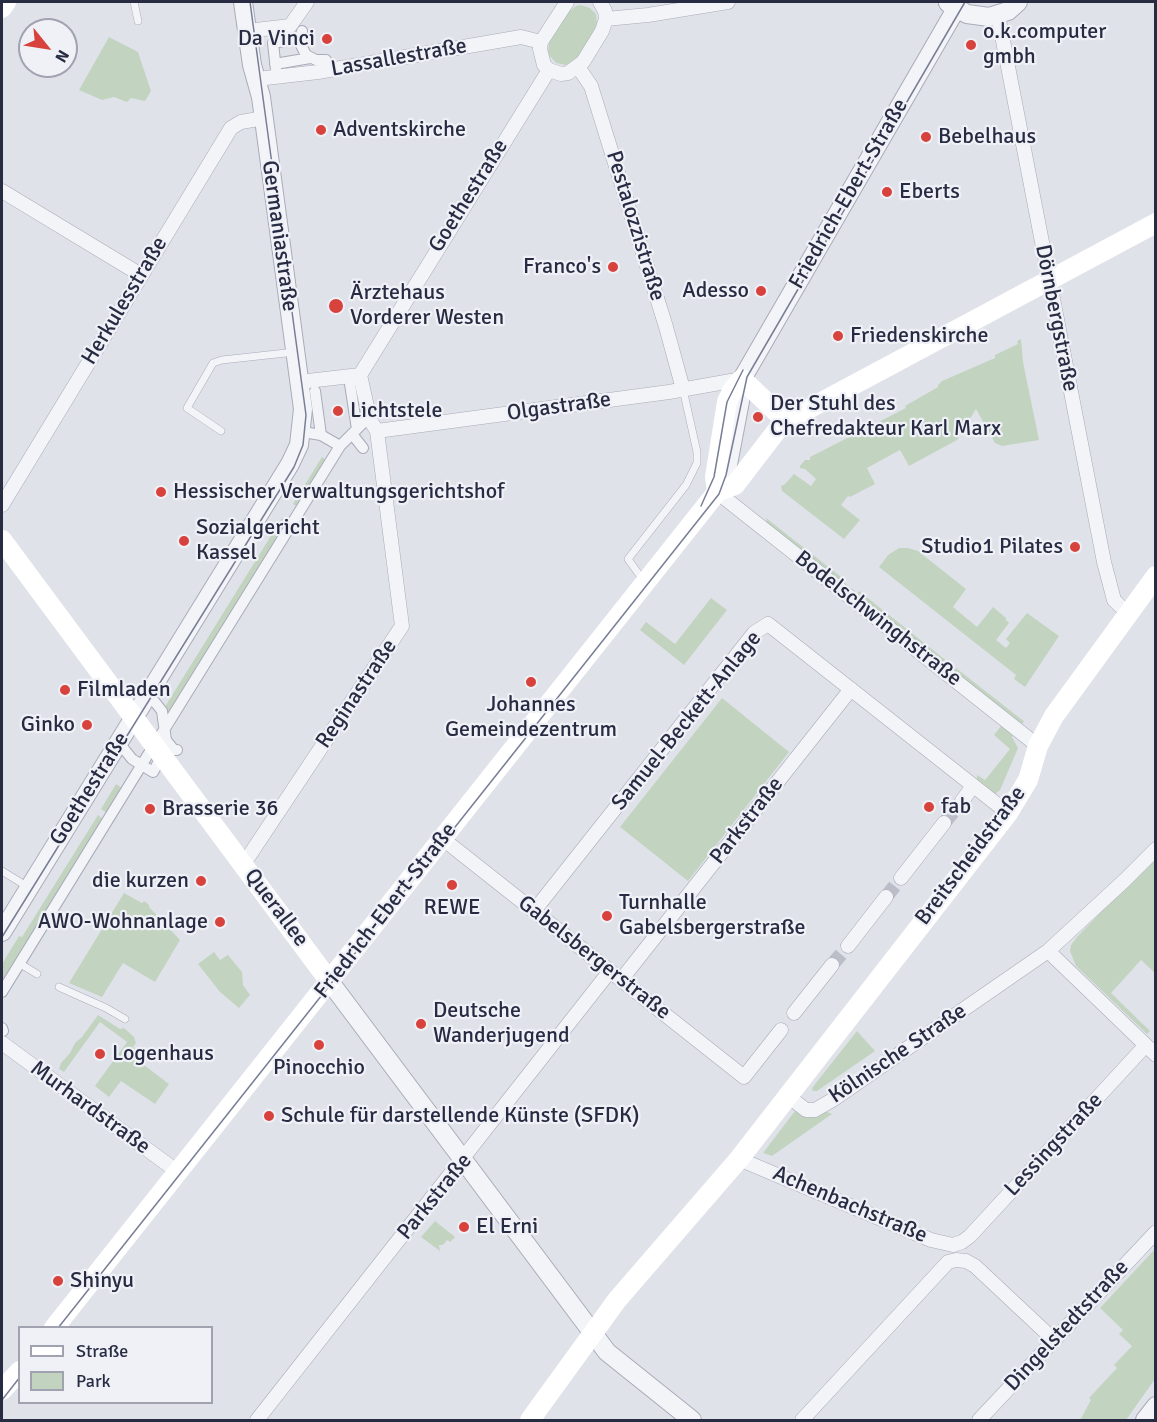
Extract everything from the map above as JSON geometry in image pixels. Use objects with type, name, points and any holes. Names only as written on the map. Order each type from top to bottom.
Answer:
[{"type":"main road","points":[[2,8],[6,2]]},
{"type":"main road","points":[[717,492],[735,485],[786,421],[1155,223]]},
{"type":"main road","points":[[742,379],[786,421]]},
{"type":"main road","name":"Friedrich-Ebert-Straße","points":[[56,1326],[717,492],[715,477],[727,402],[732,391],[742,379]]},
{"type":"main road","name":"Querallee","points":[[2,540],[330,981]]},
{"type":"main road","name":"Breitscheidstraße","points":[[788,1096],[1008,813],[1028,780],[1038,746],[1054,716],[1155,576]]},
{"type":"main road","points":[[530,1420],[617,1300],[739,1159],[788,1096]]},
{"type":"street","name":"Germaniastraße","points":[[243,2],[263,35]]},
{"type":"street","name":"Germaniastraße","points":[[256,2],[263,35],[252,65],[266,77],[264,118],[299,382]]},
{"type":"street","points":[[263,35],[290,26],[307,2]]},
{"type":"street","points":[[565,2],[542,42],[541,58],[549,70],[561,74],[578,67],[602,32],[606,19],[600,2]]},
{"type":"street","points":[[606,19],[648,15],[728,2]]},
{"type":"street","points":[[998,15],[1008,11],[1018,2]]},
{"type":"street","name":"Friedrich-Ebert-Straße","points":[[742,379],[952,5],[975,16],[998,15]]},
{"type":"street","name":"Dörnbergstraße","points":[[998,15],[1110,590],[1114,600],[1128,614]]},
{"type":"street","points":[[263,35],[301,34],[303,51],[310,58]]},
{"type":"street","points":[[263,35],[266,77],[310,58],[327,60]]},
{"type":"street","name":"Lassallestraße","points":[[266,77],[318,72],[521,37],[542,42]]},
{"type":"street","name":"Pestalozzistraße","points":[[578,67],[593,92],[683,389]]},
{"type":"street","name":"Goethestraße","points":[[355,385],[549,70]]},
{"type":"street","name":"Herkulesstraße","points":[[2,505],[231,128],[241,122],[264,118]]},
{"type":"street","points":[[2,191],[141,275]]},
{"type":"street","name":"Olgastraße","points":[[377,431],[742,379]]},
{"type":"street","points":[[299,382],[355,385],[355,432],[363,448]]},
{"type":"street","name":"Goethestraße","points":[[2,932],[296,453],[303,409],[299,382]]},
{"type":"street","name":"Reginastraße","points":[[243,864],[402,626],[377,431],[355,385]]},
{"type":"street","points":[[315,391],[315,434]]},
{"type":"street","points":[[312,416],[315,434]]},
{"type":"street","points":[[162,734],[340,446],[366,421]]},
{"type":"street","points":[[315,434],[340,446]]},
{"type":"street","name":"Bodelschwinghstraße","points":[[717,492],[1038,746]]},
{"type":"street","name":"Samuel-Beckett-Anlage","points":[[534,911],[754,633],[768,624],[1008,813]]},
{"type":"street","name":"Parkstraße","points":[[257,1420],[463,1160],[851,689]]},
{"type":"street","points":[[154,701],[162,711],[162,734],[171,748]]},
{"type":"street","points":[[2,992],[149,753]]},
{"type":"street","points":[[124,754],[157,771]]},
{"type":"street","points":[[962,801],[973,786]]},
{"type":"street","points":[[901,878],[944,823]]},
{"type":"street","name":"Gabelsbergerstraße","points":[[443,839],[744,1077],[781,1030]]},
{"type":"street","name":"Kölnische Straße","points":[[788,1096],[806,1110],[815,1110],[834,1099],[1048,951],[1155,849]]},
{"type":"street","points":[[848,945],[886,897]]},
{"type":"street","points":[[1048,951],[1150,1050]]},
{"type":"street","points":[[794,1013],[832,965]]},
{"type":"street","name":"Querallee","points":[[330,981],[607,1352],[692,1420]]},
{"type":"street","name":"Murhardstraße","points":[[2,1043],[178,1172]]},
{"type":"street","name":"Lessingstraße","points":[[962,1242],[1150,1050]]},
{"type":"street","name":"Achenbachstraße","points":[[739,1159],[932,1240],[953,1245],[962,1242]]},
{"type":"street","name":"Dingelstedtstraße","points":[[979,1420],[1155,1232]]},
{"type":"street","points":[[802,1420],[948,1262],[966,1261],[975,1266],[1054,1340]]},
{"type":"street","points":[[1146,1420],[1155,1406]]},
{"type":"lane","points":[[134,2],[138,21]]},
{"type":"lane","points":[[221,431],[187,408],[213,363],[295,352]]},
{"type":"lane","points":[[646,583],[628,559],[686,485],[697,463],[697,452],[683,389]]},
{"type":"lane","points":[[2,871],[29,888]]},
{"type":"lane","points":[[19,963],[37,974]]},
{"type":"lane","points":[[58,987],[125,1019]]},
{"type":"green space","points":[[581,5],[590,8],[596,14],[597,23],[594,34],[577,59],[566,65],[556,63],[548,54],[549,42],[567,13]]},
{"type":"green space","points":[[109,37],[138,52],[151,91],[145,101],[131,98],[127,102],[114,97],[102,100],[79,90]]},
{"type":"green space","points":[[1021,339],[1023,362],[1039,440],[1002,446],[995,443],[976,409],[957,440],[909,466],[900,450],[867,468],[875,484],[848,496],[841,505],[860,520],[844,539],[782,491],[781,486],[794,474],[811,486],[816,479],[805,469],[800,468],[805,460],[810,460],[810,457],[906,408],[905,406],[938,387],[942,381],[995,358],[995,355],[1018,344],[1017,341]]},
{"type":"green space","points":[[322,457],[325,459],[296,506],[293,504]]},
{"type":"green space","points":[[282,518],[287,522],[169,713],[163,710]]},
{"type":"green space","points":[[766,518],[845,580],[843,583],[767,523]]},
{"type":"green space","points":[[899,548],[918,551],[966,589],[953,607],[977,627],[993,607],[1006,618],[1009,623],[996,640],[1006,648],[1010,643],[1006,639],[1027,613],[1059,636],[1025,687],[1014,679],[1016,675],[879,567],[888,555]]},
{"type":"green space","points":[[859,591],[948,662],[946,664],[857,594]]},
{"type":"green space","points":[[711,598],[727,610],[684,665],[640,630],[646,622],[675,644]]},
{"type":"green space","points":[[956,668],[1024,721],[1022,724],[954,671]]},
{"type":"green space","points":[[722,698],[789,752],[688,881],[620,827]]},
{"type":"green space","points":[[1001,726],[1013,735],[1018,748],[1000,790],[995,794],[977,780],[977,775],[985,780],[1010,749],[994,735]]},
{"type":"green space","points":[[116,784],[122,788],[107,813],[101,809]]},
{"type":"green space","points":[[98,815],[103,819],[2,983],[2,964],[19,936],[22,937]]},
{"type":"green space","points":[[1155,856],[1155,973],[1141,960],[1111,993],[1150,1031],[1147,1034],[1076,966],[1070,951],[1077,937]]},
{"type":"green space","points":[[124,893],[149,905],[180,940],[155,982],[123,963],[102,997],[69,983]]},
{"type":"green space","points":[[214,952],[220,960],[228,955],[242,972],[243,985],[250,995],[239,1008],[220,992],[198,964]]},
{"type":"green space","points":[[98,1015],[120,1029],[124,1028],[134,1037],[136,1043],[133,1047],[136,1050],[132,1056],[169,1084],[155,1104],[121,1081],[109,1097],[95,1086],[127,1042],[100,1022],[64,1072],[59,1069],[75,1043]]},
{"type":"green space","points":[[857,1031],[875,1051],[817,1091],[813,1091],[812,1088]]},
{"type":"green space","points":[[795,1111],[807,1117],[825,1111],[832,1114],[772,1156],[763,1153]]},
{"type":"green space","points":[[435,1221],[455,1237],[450,1242],[447,1240],[443,1245],[439,1245],[440,1251],[421,1237]]},
{"type":"green space","points":[[1155,1249],[1155,1379],[1126,1420],[1080,1420],[1091,1400],[1089,1398],[1117,1368],[1114,1365],[1132,1346],[1119,1334],[1123,1330],[1100,1308]]},
{"type":"tunnel","points":[[944,823],[962,801]]},
{"type":"tunnel","points":[[886,897],[901,878]]},
{"type":"tunnel","points":[[832,965],[848,946]]},
{"type":"tram line","points":[[2,937],[294,467],[303,445],[306,415],[250,2]]},
{"type":"tram line","points":[[60,1326],[719,494],[726,475],[747,377],[965,2]]},
{"type":"tram line","points":[[701,506],[714,477],[727,402],[743,370]]},
{"type":"tram line","points":[[2,1400],[18,1380]]},
{"type":"place","name":"Da Vinci","points":[[327,39]]},
{"type":"place","name":"o.k.computer gmbh","points":[[971,45]]},
{"type":"place","name":"Adventskirche","points":[[321,130]]},
{"type":"place","name":"Bebelhaus","points":[[926,137]]},
{"type":"place","name":"Eberts","points":[[887,192]]},
{"type":"place","name":"Franco's","points":[[613,267]]},
{"type":"place","name":"Adesso","points":[[761,291]]},
{"type":"place","name":"Ärztehaus Vorderer Westen","points":[[336,306]]},
{"type":"place","name":"Friedenskirche","points":[[838,336]]},
{"type":"place","name":"Lichtstele","points":[[338,411]]},
{"type":"place","name":"Der Stuhl des Chefredakteur Karl Marx","points":[[758,417]]},
{"type":"place","name":"Hessischer Verwaltungsgerichtshof","points":[[161,492]]},
{"type":"place","name":"Sozialgericht Kassel","points":[[184,541]]},
{"type":"place","name":"Studio1 Pilates","points":[[1075,547]]},
{"type":"place","name":"Johannes Gemeindezentrum","points":[[531,682]]},
{"type":"place","name":"Filmladen","points":[[65,690]]},
{"type":"place","name":"Ginko","points":[[87,725]]},
{"type":"place","name":"fab","points":[[929,807]]},
{"type":"place","name":"Brasserie 36","points":[[150,809]]},
{"type":"place","name":"die kurzen","points":[[201,881]]},
{"type":"place","name":"REWE","points":[[452,885]]},
{"type":"place","name":"Turnhalle Gabelsbergerstraße","points":[[607,916]]},
{"type":"place","name":"AWO-Wohnanlage","points":[[220,922]]},
{"type":"place","name":"Deutsche Wanderjugend","points":[[421,1024]]},
{"type":"place","name":"Pinocchio","points":[[319,1045]]},
{"type":"place","name":"Logenhaus","points":[[100,1054]]},
{"type":"place","name":"Schule für darstellende Künste (SFDK)","points":[[269,1116]]},
{"type":"place","name":"El Erni","points":[[464,1227]]},
{"type":"place","name":"Shinyu","points":[[58,1281]]}]
